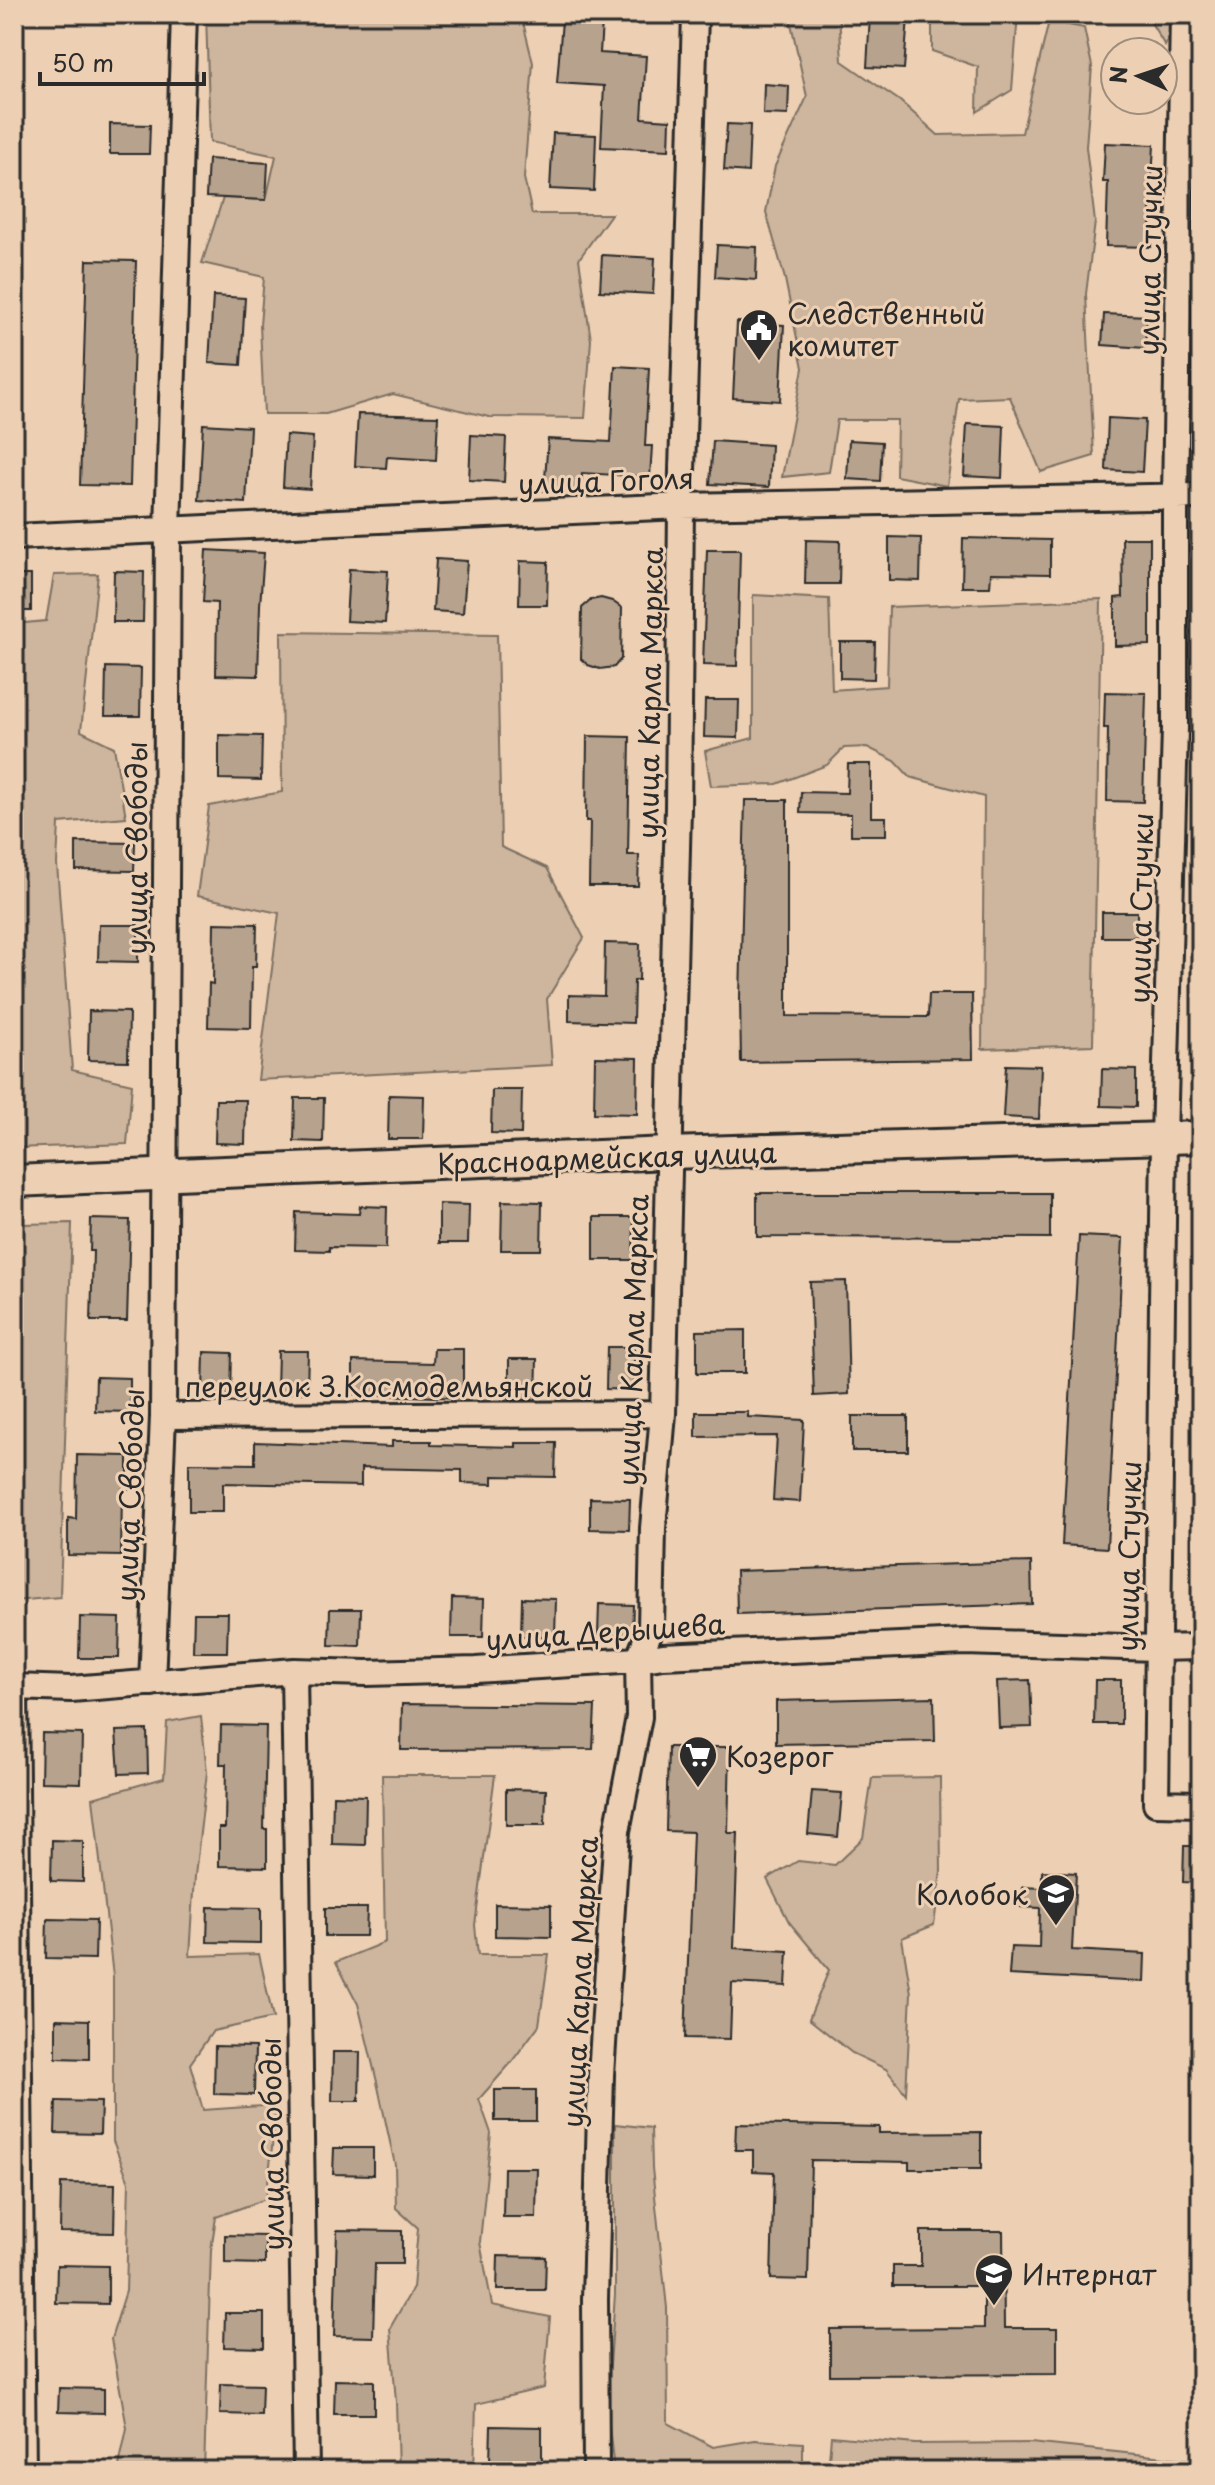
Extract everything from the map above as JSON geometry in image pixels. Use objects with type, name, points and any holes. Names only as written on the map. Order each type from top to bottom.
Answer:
[{"type":"main road","name":"Красноармейская улица","points":[[14,1181],[669,1153],[1201,1137]]},
{"type":"street","name":"улица Свободы","points":[[152,1683],[163,1416],[168,529],[184,14]]},
{"type":"street","name":"улица Карла Маркса","points":[[596,2471],[595,2299],[601,2075],[617,1831],[639,1717],[638,1660],[651,1628],[653,1528],[663,1414],[678,808],[681,506],[695,14]]},
{"type":"street","name":"улица Стучки","points":[[1183,14],[1175,497],[1175,728],[1164,1138],[1156,1803],[1201,1804]]},
{"type":"street","name":"улица Гоголя","points":[[14,537],[681,506],[1201,496]]},
{"type":"street","name":"переулок З.Космодемьянской","points":[[163,1416],[663,1414]]},
{"type":"street","name":"улица Дерышева","points":[[15,1687],[71,1689],[294,1671],[367,1673],[476,1670],[663,1656],[965,1642],[1201,1647]]},
{"type":"street","name":"улица Свободы","points":[[294,1671],[306,2471]]},
{"type":"street","points":[[15,1687],[23,2471]]},
{"type":"shaded area","points":[[206,14],[521,14],[533,63],[524,178],[532,214],[611,214],[579,259],[591,340],[585,418],[489,417],[393,394],[326,414],[264,414],[260,325],[264,277],[202,263],[223,198],[266,200],[276,156],[210,142]]},
{"type":"shaded area","points":[[789,14],[839,14],[842,61],[900,101],[938,135],[1022,133],[1049,21],[1084,28],[1092,66],[1086,147],[1095,222],[1086,294],[1094,456],[1041,472],[1010,397],[959,399],[947,486],[896,476],[897,420],[837,420],[829,472],[782,477],[803,368],[785,279],[766,212],[775,166],[807,97]]},
{"type":"shaded area","points":[[932,14],[1018,14],[1012,90],[977,112],[978,67],[932,51]]},
{"type":"shaded area","points":[[1146,14],[1179,14],[1169,36],[1159,36]]},
{"type":"shaded area","points":[[98,574],[81,731],[114,747],[126,817],[59,823],[57,864],[72,1070],[132,1084],[127,1144],[14,1148],[14,624],[46,621],[54,575]]},
{"type":"shaded area","points":[[753,595],[829,599],[832,690],[887,686],[889,607],[1101,599],[1093,1045],[982,1049],[984,797],[910,777],[895,761],[867,747],[844,748],[827,765],[777,784],[711,786],[705,751],[753,738]]},
{"type":"shaded area","points":[[281,632],[497,635],[501,847],[547,868],[584,938],[547,999],[552,1065],[258,1080],[279,913],[197,896],[209,806],[282,792]]},
{"type":"shaded area","points":[[72,1223],[60,1597],[14,1601],[14,1291],[20,1224]]},
{"type":"shaded area","points":[[201,1716],[207,1772],[190,1956],[259,1954],[273,2018],[213,2031],[190,2064],[203,2110],[277,2105],[266,2199],[216,2217],[211,2250],[204,2471],[118,2471],[127,2428],[111,2339],[126,2291],[129,2182],[113,2141],[113,1977],[93,1798],[164,1778],[167,1722]]},
{"type":"shaded area","points":[[382,1775],[495,1775],[475,1925],[478,1955],[549,1955],[539,2025],[479,2099],[491,2133],[480,2242],[492,2305],[550,2317],[544,2388],[476,2404],[474,2471],[398,2471],[390,2328],[413,2288],[418,2228],[396,2208],[395,2165],[358,2004],[336,1962],[385,1942]]},
{"type":"shaded area","points":[[940,1777],[941,1871],[934,1925],[902,1938],[911,1993],[906,2094],[886,2069],[852,2053],[809,2019],[829,1970],[789,1922],[767,1879],[798,1861],[835,1865],[863,1838],[872,1778]]},
{"type":"shaded area","points":[[615,2124],[651,2128],[652,2168],[667,2308],[668,2423],[713,2447],[755,2440],[803,2443],[803,2471],[614,2471],[607,2407],[615,2294]]},
{"type":"shaded area","points":[[831,2436],[915,2444],[1031,2443],[1201,2461],[1201,2471],[828,2471]]},
{"type":"building","points":[[870,15],[908,17],[904,69],[867,67]]},
{"type":"building","points":[[562,20],[602,22],[600,53],[646,56],[642,118],[670,120],[669,150],[601,147],[604,86],[557,83]]},
{"type":"building","points":[[764,84],[789,86],[788,115],[763,114]]},
{"type":"building","points":[[110,124],[150,125],[149,154],[110,154]]},
{"type":"building","points":[[727,124],[750,125],[748,172],[724,170]]},
{"type":"building","points":[[553,133],[596,135],[594,191],[550,189]]},
{"type":"building","points":[[1105,143],[1154,145],[1151,247],[1106,246],[1108,182],[1103,182]]},
{"type":"building","points":[[208,159],[268,163],[266,200],[206,197]]},
{"type":"building","points":[[717,245],[757,247],[756,280],[715,277]]},
{"type":"building","points":[[602,255],[655,258],[653,294],[600,291]]},
{"type":"building","points":[[87,260],[136,261],[130,486],[80,485]]},
{"type":"building","points":[[213,296],[245,298],[241,365],[209,363]]},
{"type":"building","points":[[1104,314],[1147,316],[1145,348],[1102,345]]},
{"type":"building","name":"Следственный комитет","points":[[737,322],[784,325],[780,401],[733,398]]},
{"type":"building","points":[[615,366],[649,368],[645,446],[652,446],[650,477],[582,473],[581,493],[544,491],[548,439],[611,442]]},
{"type":"building","points":[[358,414],[438,416],[436,460],[387,457],[386,468],[355,466]]},
{"type":"building","points":[[1108,418],[1145,420],[1142,472],[1106,470]]},
{"type":"building","points":[[203,424],[250,427],[246,503],[199,500]]},
{"type":"building","points":[[967,424],[1004,426],[1002,478],[964,476]]},
{"type":"building","points":[[286,435],[313,437],[310,489],[283,487]]},
{"type":"building","points":[[471,435],[506,437],[504,482],[469,480]]},
{"type":"building","points":[[849,440],[882,442],[880,481],[847,479]]},
{"type":"building","points":[[713,441],[771,445],[769,487],[710,484]]},
{"type":"building","points":[[889,537],[921,538],[920,581],[889,580]]},
{"type":"building","points":[[963,538],[1050,540],[1050,574],[991,573],[990,587],[962,587]]},
{"type":"building","points":[[1122,538],[1150,538],[1150,645],[1115,646],[1115,598],[1123,597]]},
{"type":"building","points":[[806,540],[840,541],[839,584],[805,584]]},
{"type":"building","points":[[206,550],[264,553],[258,676],[216,675],[217,603],[203,602]]},
{"type":"building","points":[[707,550],[740,550],[737,666],[703,665]]},
{"type":"building","points":[[436,559],[467,561],[463,613],[433,611]]},
{"type":"building","points":[[520,561],[548,562],[547,605],[519,605]]},
{"type":"building","points":[[349,569],[388,571],[385,623],[346,621]]},
{"type":"building","points":[[114,571],[144,572],[143,622],[113,622]]},
{"type":"building","points":[[14,575],[31,575],[31,611],[14,611]]},
{"type":"building","points":[[601,598],[622,608],[621,659],[614,667],[600,669],[581,659],[582,608],[591,600]]},
{"type":"building","points":[[840,642],[875,642],[874,679],[840,678]]},
{"type":"building","points":[[106,667],[141,668],[140,716],[105,716]]},
{"type":"building","points":[[1105,692],[1146,693],[1143,802],[1107,801]]},
{"type":"building","points":[[705,700],[739,700],[738,738],[704,737]]},
{"type":"building","points":[[219,735],[262,736],[261,780],[219,779]]},
{"type":"building","points":[[587,736],[630,737],[628,855],[639,855],[638,886],[589,886]]},
{"type":"building","points":[[848,764],[871,764],[871,817],[886,817],[886,835],[851,835],[851,814],[800,813],[801,792],[847,793]]},
{"type":"building","points":[[745,800],[787,800],[787,1016],[928,1017],[929,994],[972,994],[973,1059],[741,1062]]},
{"type":"building","points":[[76,842],[135,843],[134,871],[76,870]]},
{"type":"building","points":[[1102,912],[1137,912],[1137,937],[1102,937]]},
{"type":"building","points":[[214,923],[257,924],[256,967],[252,967],[251,1028],[208,1027],[209,983],[213,984]]},
{"type":"building","points":[[99,925],[138,925],[138,962],[98,961]]},
{"type":"building","points":[[605,943],[640,944],[639,980],[634,980],[633,1023],[569,1021],[569,995],[604,996]]},
{"type":"building","points":[[89,1011],[129,1012],[128,1061],[88,1060]]},
{"type":"building","points":[[595,1057],[638,1058],[637,1114],[594,1113]]},
{"type":"building","points":[[1006,1065],[1041,1066],[1039,1119],[1003,1117]]},
{"type":"building","points":[[1102,1069],[1136,1070],[1136,1107],[1101,1106]]},
{"type":"building","points":[[492,1090],[522,1090],[521,1134],[491,1133]]},
{"type":"building","points":[[389,1095],[424,1096],[423,1139],[388,1139]]},
{"type":"building","points":[[295,1098],[324,1098],[323,1142],[294,1141]]},
{"type":"building","points":[[216,1100],[246,1100],[245,1144],[215,1143]]},
{"type":"building","points":[[757,1193],[1050,1193],[1050,1238],[757,1237]]},
{"type":"building","points":[[502,1201],[542,1202],[541,1250],[501,1250]]},
{"type":"building","points":[[439,1204],[469,1205],[468,1243],[439,1243]]},
{"type":"building","points":[[360,1206],[387,1207],[386,1248],[295,1250],[296,1212],[359,1214]]},
{"type":"building","points":[[594,1217],[634,1217],[633,1260],[594,1260]]},
{"type":"building","points":[[91,1219],[130,1220],[127,1321],[91,1321]]},
{"type":"building","points":[[1079,1236],[1123,1238],[1107,1548],[1062,1545]]},
{"type":"building","points":[[846,1281],[849,1394],[814,1396],[810,1282]]},
{"type":"building","points":[[745,1330],[745,1373],[697,1373],[697,1331]]},
{"type":"building","points":[[607,1347],[634,1347],[634,1390],[606,1389]]},
{"type":"building","points":[[434,1349],[463,1349],[463,1398],[353,1394],[353,1361],[433,1363]]},
{"type":"building","points":[[278,1351],[308,1351],[307,1393],[277,1392]]},
{"type":"building","points":[[204,1352],[232,1353],[231,1395],[203,1395]]},
{"type":"building","points":[[509,1359],[537,1359],[536,1400],[509,1400]]},
{"type":"building","points":[[96,1377],[130,1378],[130,1412],[95,1411]]},
{"type":"building","points":[[696,1412],[748,1412],[748,1417],[804,1420],[800,1502],[773,1500],[777,1436],[696,1437]]},
{"type":"building","points":[[852,1416],[908,1416],[908,1451],[852,1451]]},
{"type":"building","points":[[392,1441],[516,1447],[516,1443],[556,1443],[555,1477],[493,1476],[493,1484],[462,1483],[462,1470],[361,1468],[361,1486],[223,1483],[223,1512],[189,1512],[189,1463],[255,1464],[255,1442],[392,1447]]},
{"type":"building","points":[[77,1455],[128,1456],[128,1489],[122,1489],[121,1556],[68,1555],[68,1518],[76,1519]]},
{"type":"building","points":[[590,1498],[630,1499],[629,1530],[590,1529]]},
{"type":"building","points":[[1031,1562],[1032,1604],[737,1614],[736,1571]]},
{"type":"building","points":[[452,1598],[484,1599],[483,1637],[451,1637]]},
{"type":"building","points":[[522,1598],[556,1599],[555,1637],[521,1636]]},
{"type":"building","points":[[599,1604],[633,1605],[632,1635],[598,1635]]},
{"type":"building","points":[[330,1609],[361,1609],[360,1646],[329,1645]]},
{"type":"building","points":[[194,1613],[228,1613],[227,1652],[193,1652]]},
{"type":"building","points":[[80,1617],[120,1618],[119,1658],[79,1658]]},
{"type":"building","points":[[1030,1680],[1032,1727],[999,1728],[997,1681]]},
{"type":"building","points":[[1095,1680],[1121,1680],[1121,1724],[1094,1724]]},
{"type":"building","points":[[934,1697],[935,1741],[776,1744],[776,1701]]},
{"type":"building","points":[[402,1704],[595,1706],[593,1749],[401,1750]]},
{"type":"building","points":[[221,1725],[266,1726],[264,1829],[267,1829],[267,1867],[219,1866],[219,1828],[225,1828],[226,1764],[220,1764]]},
{"type":"building","points":[[147,1730],[148,1773],[119,1774],[116,1731]]},
{"type":"building","points":[[42,1733],[82,1734],[81,1783],[41,1782]]},
{"type":"building","points":[[668,1747],[730,1747],[728,1833],[738,1833],[734,1948],[788,1951],[786,1986],[732,1983],[730,2039],[685,2038],[693,1832],[666,1831]]},
{"type":"building","points":[[506,1789],[546,1790],[545,1825],[506,1825]]},
{"type":"building","points":[[812,1791],[842,1793],[838,1837],[808,1834]]},
{"type":"building","points":[[333,1795],[366,1796],[365,1845],[332,1844]]},
{"type":"building","points":[[52,1840],[83,1841],[83,1882],[51,1881]]},
{"type":"building","points":[[1184,1846],[1201,1846],[1201,1883],[1183,1882]]},
{"type":"building","name":"Колобок","points":[[1042,1871],[1076,1873],[1072,1950],[1145,1954],[1144,1982],[1009,1975],[1011,1947],[1039,1948],[1040,1908],[1021,1907],[1023,1887],[1042,1888]]},
{"type":"building","points":[[495,1904],[551,1905],[551,1937],[495,1936]]},
{"type":"building","points":[[208,1907],[261,1908],[261,1943],[207,1942]]},
{"type":"building","points":[[325,1908],[367,1908],[366,1936],[325,1936]]},
{"type":"building","points":[[47,1919],[96,1920],[95,1959],[46,1958]]},
{"type":"building","points":[[56,2019],[89,2020],[89,2059],[56,2058]]},
{"type":"building","points":[[215,2046],[255,2047],[254,2095],[214,2094]]},
{"type":"building","points":[[333,2052],[360,2052],[359,2101],[332,2101]]},
{"type":"building","points":[[495,2090],[536,2090],[536,2121],[495,2121]]},
{"type":"building","points":[[56,2101],[101,2102],[100,2134],[55,2133]]},
{"type":"building","points":[[736,2124],[879,2127],[879,2133],[981,2132],[981,2169],[909,2169],[909,2162],[811,2160],[808,2280],[771,2279],[774,2172],[753,2171],[753,2150],[735,2150]]},
{"type":"building","points":[[334,2148],[373,2148],[373,2175],[333,2174]]},
{"type":"building","points":[[504,2168],[537,2168],[536,2217],[503,2217]]},
{"type":"building","points":[[61,2183],[115,2184],[114,2233],[60,2232]]},
{"type":"building","points":[[337,2230],[402,2231],[402,2264],[375,2264],[373,2337],[334,2336]]},
{"type":"building","name":"Интернат","points":[[921,2231],[1003,2231],[1004,2328],[1057,2328],[1057,2374],[830,2375],[830,2329],[984,2328],[984,2286],[893,2286],[893,2266],[921,2266]]},
{"type":"building","points":[[225,2235],[265,2236],[265,2264],[225,2263]]},
{"type":"building","points":[[498,2256],[546,2257],[545,2290],[497,2290]]},
{"type":"building","points":[[57,2265],[108,2266],[108,2304],[56,2303]]},
{"type":"building","points":[[225,2313],[264,2313],[264,2348],[224,2347]]},
{"type":"building","points":[[335,2380],[374,2381],[374,2414],[334,2414]]},
{"type":"building","points":[[221,2384],[262,2385],[261,2415],[220,2414]]},
{"type":"building","points":[[59,2388],[104,2389],[104,2413],[58,2412]]},
{"type":"building","points":[[491,2426],[542,2427],[542,2463],[490,2462]]},
{"type":"place","name":"Следственный комитет","points":[[759,362]]},
{"type":"place","name":"Козерог","points":[[698,1789]]},
{"type":"place","name":"Колобок","points":[[1056,1927]]},
{"type":"place","name":"Интернат","points":[[994,2307]]}]
